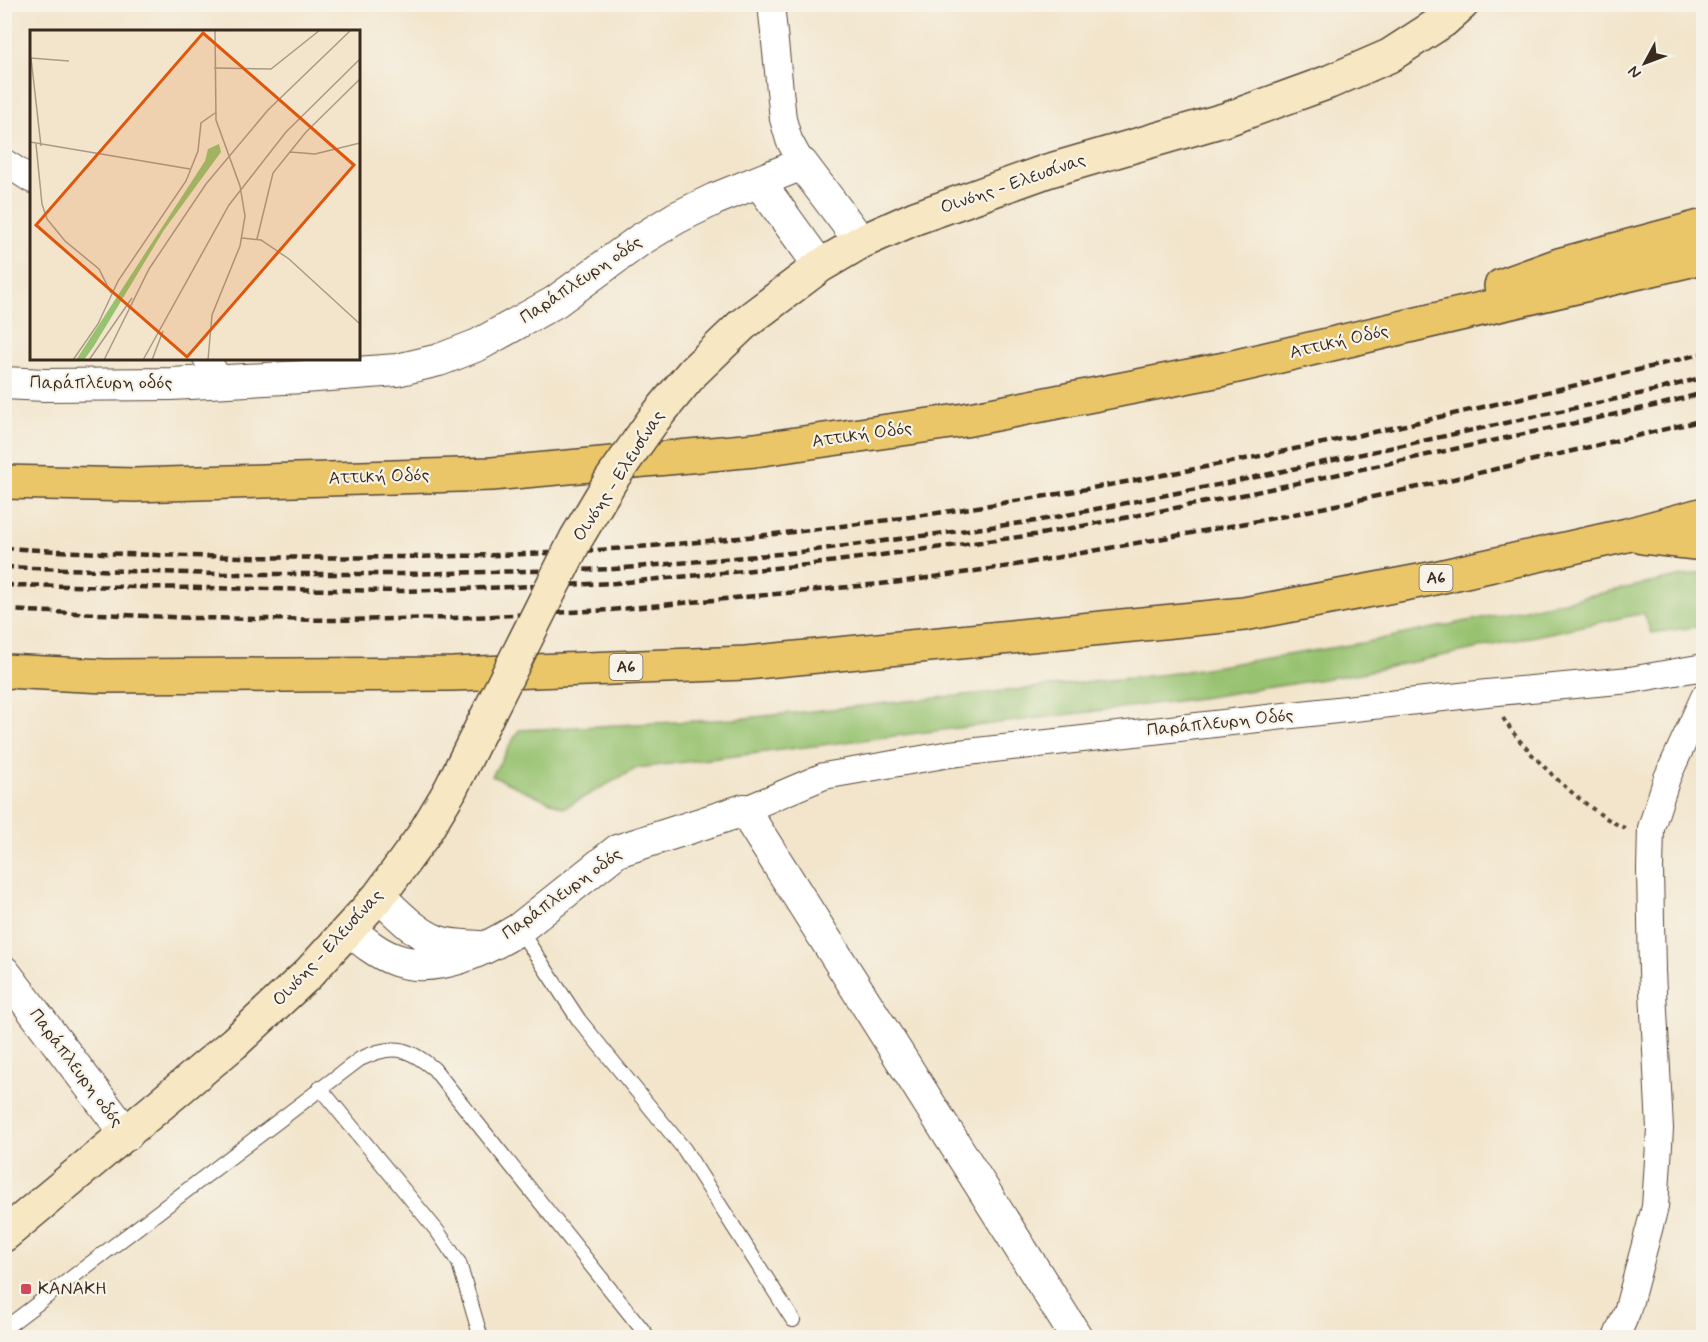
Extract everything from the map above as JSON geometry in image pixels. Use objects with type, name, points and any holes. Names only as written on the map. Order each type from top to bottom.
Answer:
[{"type":"highway","points":[[1374,334],[1559,265],[1704,226]]},
{"type":"highway","name":"Αττική Οδός","points":[[4,482],[135,484],[492,474],[755,450],[965,420],[1220,370],[1704,257]]},
{"type":"highway","name":"Α6","points":[[4,670],[105,676],[453,674],[746,663],[1244,614],[1430,579],[1627,535],[1704,514]]},
{"type":"highway","points":[[1627,535],[1704,544]]},
{"type":"main road","name":"Οινόης - Ελευσίνας","points":[[4,1235],[234,1043],[308,974],[379,896],[422,837],[449,792],[576,539],[611,480],[654,419],[693,372],[742,326],[820,266],[861,242],[915,218],[1047,171],[1227,119],[1329,82],[1389,56],[1443,21],[1462,4]]},
{"type":"street","points":[[771,4],[783,119],[789,140],[802,164],[861,242]]},
{"type":"street","points":[[4,162],[30,179]]},
{"type":"street","name":"Παράπλευρη οδός","points":[[4,383],[148,384],[213,369],[303,377],[397,370],[449,356],[478,345],[555,302],[640,240],[676,218],[715,199],[802,164]]},
{"type":"street","points":[[759,182],[820,266]]},
{"type":"street","name":"Παράπλευρη Οδός","points":[[744,810],[824,776],[950,754],[1487,693],[1630,680],[1704,667]]},
{"type":"street","points":[[1616,1338],[1627,1312],[1655,1207],[1660,1129],[1652,971],[1652,828],[1666,778],[1704,697]]},
{"type":"street","points":[[744,810],[1077,1338]]},
{"type":"street","name":"Παράπλευρη οδός","points":[[350,930],[374,949],[397,960],[420,964],[442,962],[483,948],[519,929],[616,851],[744,810]]},
{"type":"street","name":"Παράπλευρη οδός","points":[[379,896],[416,928],[436,941],[456,946],[483,948]]},
{"type":"street","name":"Παράπλευρη οδός","points":[[4,972],[126,1135]]},
{"type":"lane","points":[[519,929],[579,1020],[684,1149],[793,1320]]},
{"type":"lane","points":[[4,1329],[360,1059],[378,1050],[399,1049],[418,1055],[434,1069],[649,1338]]},
{"type":"lane","points":[[320,1088],[438,1232],[459,1263],[473,1303],[481,1338]]},
{"type":"path","points":[[1487,693],[1508,726],[1567,788],[1596,812],[1618,825],[1651,839]]},
{"type":"green space","points":[[1703,572],[1703,626],[1651,633],[1644,613],[1361,673],[1201,698],[637,768],[564,808],[492,776],[519,730],[735,719],[1168,674],[1362,643]]},
{"type":"railway","points":[[4,548],[302,558],[447,556],[583,551],[792,532],[999,504],[1205,467],[1410,424],[1704,353]]},
{"type":"railway","points":[[4,567],[217,574],[402,574],[614,569],[800,552],[1036,521],[1237,481],[1653,391],[1704,377]]},
{"type":"railway","points":[[4,585],[402,591],[616,583],[806,565],[1041,534],[1242,495],[1658,405],[1704,393]]},
{"type":"railway","points":[[4,610],[194,618],[333,620],[454,618],[610,610],[900,582],[1010,566],[1285,516],[1704,420]]},
{"type":"place","name":"ΚΑΝΑΚΗ","points":[[26,1289]]}]
